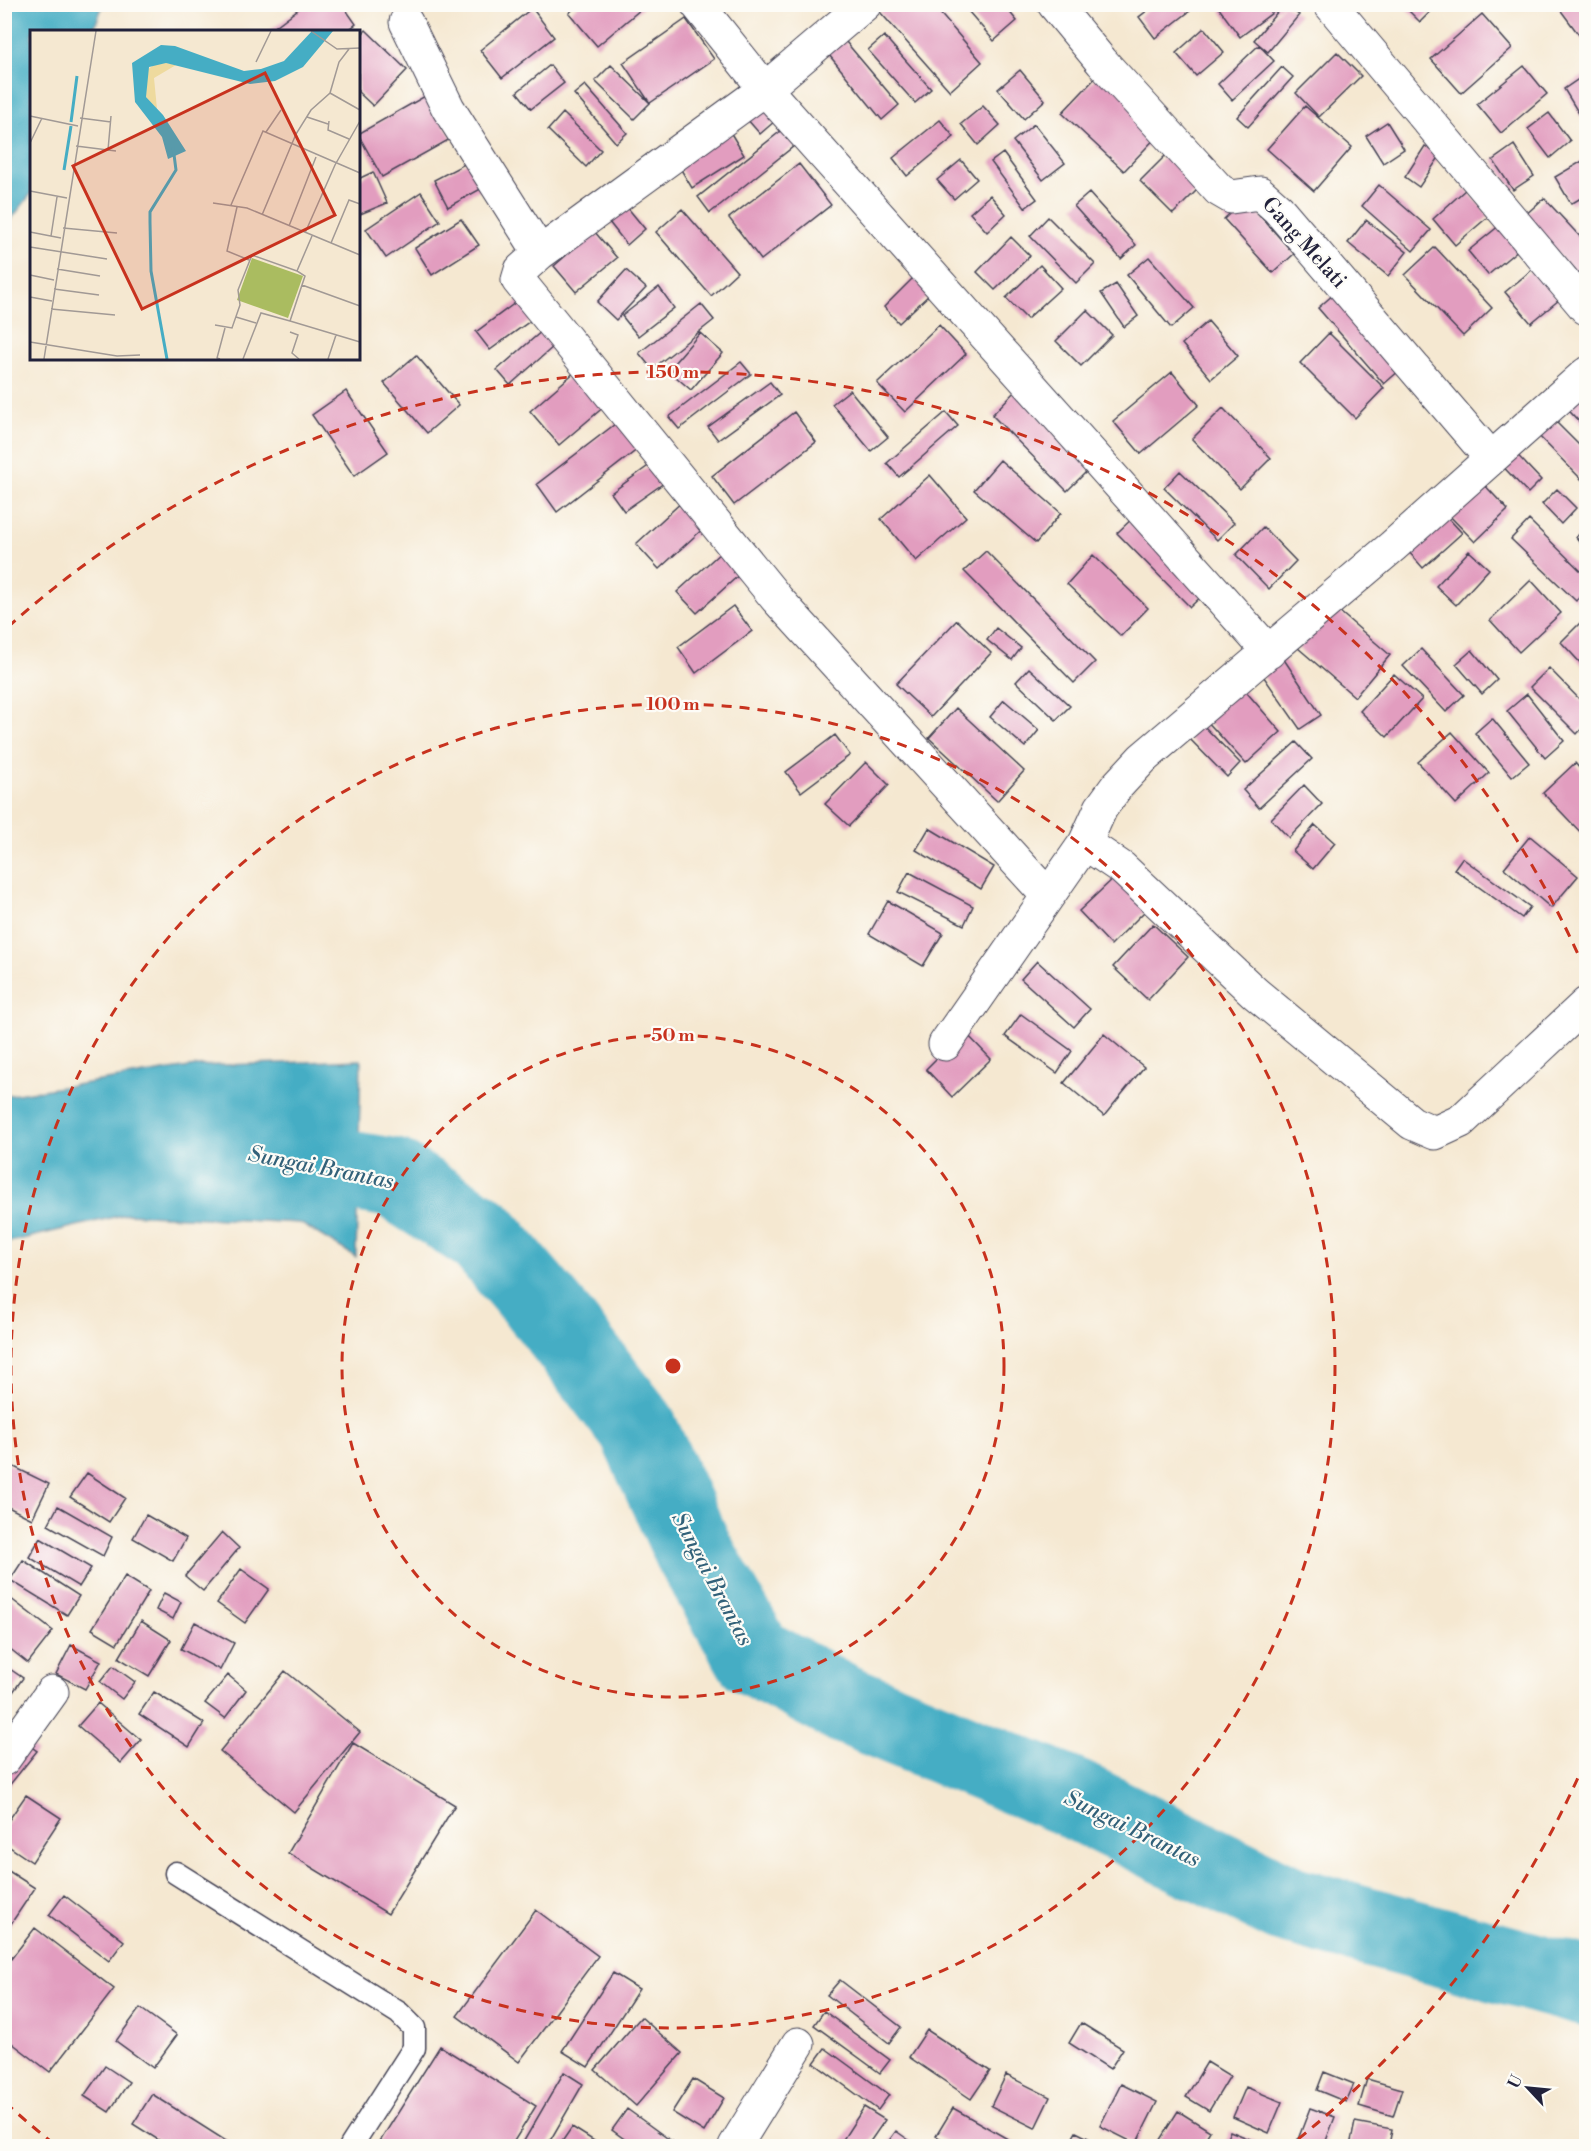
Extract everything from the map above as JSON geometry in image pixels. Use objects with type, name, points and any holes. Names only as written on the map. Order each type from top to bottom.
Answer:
[{"type":"street","points":[[697,4],[765,90],[1269,652]]},
{"type":"street","points":[[865,4],[765,90],[540,253],[521,270],[518,280],[777,599],[1048,896]]},
{"type":"street","name":"Gang Melati","points":[[1054,4],[1102,62],[1219,190],[1231,197],[1260,193],[1278,209],[1491,458]]},
{"type":"street","points":[[1330,4],[1587,308]]},
{"type":"street","points":[[406,22],[448,108],[540,253]]},
{"type":"street","points":[[945,1044],[1085,843],[1101,808],[1117,786],[1143,758],[1393,546],[1587,374]]},
{"type":"street","points":[[1085,843],[1122,868],[1273,1007],[1413,1123],[1435,1133],[1461,1121],[1587,1004]]},
{"type":"street","points":[[4,1759],[52,1692]]},
{"type":"street","points":[[735,2146],[798,2044]]},
{"type":"lane","points":[[176,1873],[399,2013],[414,2028],[414,2048],[351,2146]]},
{"type":"water","points":[[5,4],[103,5],[93,30],[30,30],[30,195],[5,227]]},
{"type":"water","points":[[361,1060],[356,1257],[300,1223],[127,1214],[5,1243],[5,1096],[196,1066]]},
{"type":"building","points":[[305,4],[342,4],[356,24],[348,30],[271,30]]},
{"type":"building","points":[[579,4],[647,4],[597,46],[569,13]]},
{"type":"building","points":[[888,4],[932,4],[982,62],[950,91],[880,12]]},
{"type":"building","points":[[962,4],[1003,4],[1017,21],[994,41]]},
{"type":"building","points":[[1156,4],[1199,4],[1155,38],[1139,17]]},
{"type":"building","points":[[1220,4],[1284,4],[1240,37],[1218,7]]},
{"type":"building","points":[[1284,4],[1299,15],[1268,52],[1254,40]]},
{"type":"building","points":[[1402,4],[1438,4],[1420,22]]},
{"type":"building","points":[[1556,4],[1586,4],[1585,43]]},
{"type":"building","points":[[532,8],[554,37],[502,78],[480,50]]},
{"type":"building","points":[[1482,14],[1512,48],[1461,93],[1431,59]]},
{"type":"building","points":[[686,19],[714,59],[650,103],[623,63]]},
{"type":"building","points":[[1204,28],[1224,52],[1196,76],[1176,53]]},
{"type":"building","points":[[366,30],[407,70],[373,106],[360,94],[360,36]]},
{"type":"building","points":[[841,36],[899,105],[882,120],[825,50]]},
{"type":"building","points":[[884,36],[931,89],[915,103],[868,50]]},
{"type":"building","points":[[1259,45],[1274,61],[1232,100],[1218,84]]},
{"type":"building","points":[[1337,52],[1361,76],[1319,117],[1296,93]]},
{"type":"building","points":[[550,65],[564,83],[531,109],[517,92]]},
{"type":"building","points":[[611,65],[650,103],[634,119],[595,81]]},
{"type":"building","points":[[1524,66],[1547,94],[1501,133],[1477,104]]},
{"type":"building","points":[[1282,67],[1293,77],[1248,127],[1237,117]]},
{"type":"building","points":[[1020,70],[1045,100],[1024,119],[998,89]]},
{"type":"building","points":[[1102,71],[1164,129],[1124,171],[1062,113]]},
{"type":"building","points":[[1586,74],[1586,114],[1581,117],[1564,89]]},
{"type":"building","points":[[585,85],[627,133],[616,143],[574,94]]},
{"type":"building","points":[[427,95],[452,138],[382,177],[360,138],[360,133]]},
{"type":"building","points":[[757,99],[775,121],[760,134],[741,112]]},
{"type":"building","points":[[983,106],[1000,125],[978,145],[961,124]]},
{"type":"building","points":[[1305,106],[1352,147],[1314,191],[1267,149]]},
{"type":"building","points":[[563,113],[601,150],[586,167],[548,130]]},
{"type":"building","points":[[1549,113],[1570,141],[1550,158],[1528,129]]},
{"type":"building","points":[[940,120],[954,137],[907,176],[893,158]]},
{"type":"building","points":[[1387,122],[1404,149],[1383,163],[1366,136]]},
{"type":"building","points":[[1034,124],[1065,163],[1043,180],[1013,141]]},
{"type":"building","points":[[787,126],[799,142],[710,213],[698,197]]},
{"type":"building","points":[[729,130],[744,155],[692,188],[677,163]]},
{"type":"building","points":[[1514,145],[1534,176],[1513,190],[1493,160]]},
{"type":"building","points":[[1425,146],[1440,156],[1419,187],[1405,177]]},
{"type":"building","points":[[1169,152],[1201,186],[1173,214],[1140,181]]},
{"type":"building","points":[[1003,153],[1037,199],[1025,208],[991,162]]},
{"type":"building","points":[[474,159],[488,185],[448,207],[434,180]]},
{"type":"building","points":[[961,160],[977,179],[954,199],[937,180]]},
{"type":"building","points":[[1584,160],[1586,195],[1571,204],[1555,177]]},
{"type":"building","points":[[799,164],[831,205],[761,260],[729,218]]},
{"type":"building","points":[[373,172],[387,203],[360,214],[360,178]]},
{"type":"building","points":[[1379,185],[1431,230],[1413,251],[1362,206]]},
{"type":"building","points":[[1466,189],[1489,216],[1455,245],[1433,219]]},
{"type":"building","points":[[421,192],[440,221],[386,258],[366,229]]},
{"type":"building","points":[[1089,193],[1136,245],[1121,259],[1074,206]]},
{"type":"building","points":[[990,195],[1006,214],[987,232],[970,213]]},
{"type":"building","points":[[1544,198],[1586,243],[1586,272],[1580,278],[1523,217]]},
{"type":"building","points":[[1245,199],[1294,254],[1273,273],[1224,219]]},
{"type":"building","points":[[627,207],[645,229],[627,245],[609,222]]},
{"type":"building","points":[[682,209],[737,272],[711,296],[656,232]]},
{"type":"building","points":[[1048,217],[1095,264],[1076,283],[1030,236]]},
{"type":"building","points":[[461,219],[479,245],[432,275],[415,248]]},
{"type":"building","points":[[1366,220],[1407,252],[1388,276],[1348,243]]},
{"type":"building","points":[[1500,225],[1519,249],[1488,275],[1468,251]]},
{"type":"building","points":[[594,231],[617,258],[576,292],[554,266]]},
{"type":"building","points":[[1011,237],[1030,256],[995,290],[977,272]]},
{"type":"building","points":[[1435,247],[1492,308],[1463,336],[1405,275]]},
{"type":"building","points":[[1149,257],[1194,308],[1171,328],[1127,275]]},
{"type":"building","points":[[1040,265],[1061,288],[1027,319],[1006,298]]},
{"type":"building","points":[[1533,269],[1559,300],[1531,323],[1505,292]]},
{"type":"building","points":[[626,270],[646,288],[616,320],[597,302]]},
{"type":"building","points":[[914,277],[930,294],[899,323],[884,307]]},
{"type":"building","points":[[1116,284],[1138,316],[1124,327],[1101,293]]},
{"type":"building","points":[[659,287],[674,308],[638,336],[622,316]]},
{"type":"building","points":[[1342,287],[1408,363],[1384,384],[1318,308]]},
{"type":"building","points":[[523,297],[537,316],[490,350],[476,332]]},
{"type":"building","points":[[701,304],[714,320],[652,369],[639,353]]},
{"type":"building","points":[[1087,310],[1112,335],[1081,366],[1056,341]]},
{"type":"building","points":[[1208,321],[1238,356],[1211,379],[1182,344]]},
{"type":"building","points":[[550,324],[562,339],[510,385],[497,370]]},
{"type":"building","points":[[939,325],[966,354],[905,412],[877,383]]},
{"type":"building","points":[[700,333],[723,353],[691,390],[668,370]]},
{"type":"building","points":[[1329,333],[1384,388],[1355,418],[1300,363]]},
{"type":"building","points":[[416,355],[459,405],[427,433],[384,383]]},
{"type":"building","points":[[741,362],[751,374],[679,429],[669,417]]},
{"type":"building","points":[[576,371],[605,406],[559,445],[530,411]]},
{"type":"building","points":[[1172,372],[1199,405],[1141,454],[1113,421]]},
{"type":"building","points":[[770,382],[780,395],[718,440],[708,427]]},
{"type":"building","points":[[1586,384],[1586,429],[1561,402]]},
{"type":"building","points":[[850,390],[888,437],[871,451],[832,404]]},
{"type":"building","points":[[346,391],[388,452],[354,476],[312,415]]},
{"type":"building","points":[[1015,391],[1090,468],[1067,491],[992,415]]},
{"type":"building","points":[[1223,408],[1271,458],[1240,489],[1192,439]]},
{"type":"building","points":[[794,412],[816,442],[734,505],[712,476]]},
{"type":"building","points":[[946,412],[958,426],[899,477],[887,463]]},
{"type":"building","points":[[1548,414],[1586,452],[1586,484],[1532,429]]},
{"type":"building","points":[[623,418],[643,445],[557,512],[537,484]]},
{"type":"building","points":[[1508,445],[1541,480],[1528,493],[1494,457]]},
{"type":"building","points":[[658,459],[671,478],[624,511],[611,493]]},
{"type":"building","points":[[1000,460],[1061,513],[1036,543],[974,490]]},
{"type":"building","points":[[1180,471],[1234,523],[1217,540],[1164,488]]},
{"type":"building","points":[[930,475],[966,517],[916,561],[881,519]]},
{"type":"building","points":[[1478,478],[1508,510],[1475,542],[1444,510]]},
{"type":"building","points":[[1557,489],[1576,508],[1561,524],[1542,504]]},
{"type":"building","points":[[684,500],[707,525],[659,569],[636,544]]},
{"type":"building","points":[[1440,509],[1462,533],[1423,568],[1402,544]]},
{"type":"building","points":[[1136,515],[1208,590],[1190,607],[1117,533]]},
{"type":"building","points":[[1529,520],[1586,576],[1586,590],[1576,601],[1511,539]]},
{"type":"building","points":[[1263,527],[1296,561],[1269,589],[1236,555]]},
{"type":"building","points":[[1586,528],[1586,550],[1576,537]]},
{"type":"building","points":[[986,551],[1095,662],[1074,683],[964,571]]},
{"type":"building","points":[[1469,551],[1489,569],[1456,605],[1436,586]]},
{"type":"building","points":[[720,553],[740,574],[697,613],[677,592]]},
{"type":"building","points":[[1093,555],[1148,608],[1121,636],[1067,584]]},
{"type":"building","points":[[1531,580],[1561,613],[1519,652],[1490,620]]},
{"type":"building","points":[[733,606],[752,631],[696,673],[678,647]]},
{"type":"building","points":[[1333,606],[1390,655],[1355,697],[1298,648]]},
{"type":"building","points":[[1586,617],[1586,669],[1561,642]]},
{"type":"building","points":[[957,620],[991,653],[931,717],[896,684]]},
{"type":"building","points":[[996,628],[1021,648],[1012,660],[987,640]]},
{"type":"building","points":[[1421,649],[1464,695],[1446,712],[1403,666]]},
{"type":"building","points":[[1472,650],[1497,680],[1482,694],[1456,664]]},
{"type":"building","points":[[1281,655],[1321,715],[1300,729],[1259,670]]},
{"type":"building","points":[[1029,668],[1070,706],[1056,720],[1016,682]]},
{"type":"building","points":[[1549,668],[1586,706],[1586,724],[1577,734],[1530,687]]},
{"type":"building","points":[[1394,674],[1422,699],[1387,737],[1360,711]]},
{"type":"building","points":[[1241,686],[1281,732],[1246,764],[1205,719]]},
{"type":"building","points":[[1527,694],[1564,741],[1545,758],[1507,711]]},
{"type":"building","points":[[1004,700],[1039,730],[1025,747],[990,717]]},
{"type":"building","points":[[956,708],[1024,771],[997,801],[929,738]]},
{"type":"building","points":[[1492,718],[1529,763],[1512,777],[1475,733]]},
{"type":"building","points":[[1200,722],[1240,763],[1227,777],[1186,735]]},
{"type":"building","points":[[1452,732],[1489,773],[1456,804],[1418,762]]},
{"type":"building","points":[[835,735],[850,755],[801,792],[786,772]]},
{"type":"building","points":[[1296,742],[1312,759],[1259,808],[1243,790]]},
{"type":"building","points":[[866,762],[889,785],[849,826],[825,804]]},
{"type":"building","points":[[1575,763],[1586,776],[1586,838],[1543,793]]},
{"type":"building","points":[[1304,785],[1322,804],[1289,838],[1271,819]]},
{"type":"building","points":[[1315,825],[1335,843],[1313,869],[1293,851]]},
{"type":"building","points":[[929,828],[994,867],[981,889],[916,850]]},
{"type":"building","points":[[1530,836],[1578,876],[1551,908],[1504,868]]},
{"type":"building","points":[[1462,858],[1530,907],[1522,918],[1454,869]]},
{"type":"building","points":[[909,872],[973,906],[964,925],[898,892]]},
{"type":"building","points":[[1116,876],[1147,909],[1111,945],[1079,911]]},
{"type":"building","points":[[888,901],[943,933],[923,966],[869,934]]},
{"type":"building","points":[[1153,924],[1188,957],[1148,1000],[1113,967]]},
{"type":"building","points":[[1037,961],[1090,1009],[1074,1027],[1021,979]]},
{"type":"building","points":[[1021,1014],[1072,1051],[1057,1073],[1005,1036]]},
{"type":"building","points":[[964,1031],[991,1059],[952,1097],[926,1069]]},
{"type":"building","points":[[1104,1034],[1144,1067],[1104,1116],[1064,1083]]},
{"type":"building","points":[[4,1462],[49,1484],[32,1519],[4,1505]]},
{"type":"building","points":[[87,1473],[125,1498],[109,1522],[70,1497]]},
{"type":"building","points":[[58,1506],[112,1537],[103,1556],[48,1525]]},
{"type":"building","points":[[146,1515],[186,1538],[173,1561],[133,1538]]},
{"type":"building","points":[[222,1532],[239,1548],[203,1591],[185,1576]]},
{"type":"building","points":[[40,1538],[91,1568],[79,1587],[29,1557]]},
{"type":"building","points":[[23,1560],[79,1596],[67,1615],[10,1580]]},
{"type":"building","points":[[241,1569],[269,1589],[245,1623],[217,1603]]},
{"type":"building","points":[[125,1576],[149,1591],[117,1644],[92,1629]]},
{"type":"building","points":[[164,1593],[181,1602],[173,1619],[156,1610]]},
{"type":"building","points":[[6,1595],[53,1631],[28,1663],[4,1644]]},
{"type":"building","points":[[141,1621],[171,1640],[149,1676],[119,1658]]},
{"type":"building","points":[[195,1622],[234,1643],[220,1670],[181,1649]]},
{"type":"building","points":[[71,1645],[101,1661],[85,1689],[56,1674]]},
{"type":"building","points":[[4,1665],[23,1678],[8,1699],[4,1697]]},
{"type":"building","points":[[113,1666],[135,1682],[122,1699],[100,1682]]},
{"type":"building","points":[[285,1671],[360,1732],[294,1812],[220,1751]]},
{"type":"building","points":[[228,1675],[246,1690],[225,1718],[205,1703]]},
{"type":"building","points":[[154,1692],[204,1723],[189,1747],[139,1714]]},
{"type":"building","points":[[98,1703],[141,1740],[121,1763],[78,1726]]},
{"type":"building","points":[[26,1743],[37,1751],[8,1787],[4,1784],[4,1770]]},
{"type":"building","points":[[353,1743],[455,1805],[388,1914],[288,1853]]},
{"type":"building","points":[[26,1795],[61,1818],[32,1862],[4,1843],[4,1827]]},
{"type":"building","points":[[4,1868],[35,1888],[4,1934]]},
{"type":"building","points":[[64,1895],[124,1941],[109,1961],[49,1915]]},
{"type":"building","points":[[536,1910],[598,1956],[519,2062],[457,2016]]},
{"type":"building","points":[[35,1928],[114,1989],[50,2072],[4,2037],[4,1968]]},
{"type":"building","points":[[613,1973],[639,1989],[588,2067],[562,2051]]},
{"type":"building","points":[[840,1980],[901,2027],[889,2043],[827,1995]]},
{"type":"building","points":[[140,2008],[177,2035],[153,2068],[116,2041]]},
{"type":"building","points":[[824,2011],[890,2060],[880,2073],[814,2025]]},
{"type":"building","points":[[641,2017],[682,2053],[636,2106],[595,2070]]},
{"type":"building","points":[[1081,2023],[1123,2049],[1110,2069],[1069,2043]]},
{"type":"building","points":[[927,2030],[990,2071],[971,2099],[909,2057]]},
{"type":"building","points":[[440,2046],[536,2106],[511,2146],[377,2146]]},
{"type":"building","points":[[825,2048],[889,2095],[878,2110],[814,2063]]},
{"type":"building","points":[[1207,2062],[1230,2076],[1209,2111],[1186,2097]]},
{"type":"building","points":[[105,2066],[129,2082],[109,2112],[84,2096]]},
{"type":"building","points":[[564,2072],[583,2084],[547,2146],[521,2146]]},
{"type":"building","points":[[1324,2072],[1354,2084],[1346,2102],[1317,2090]]},
{"type":"building","points":[[1006,2075],[1050,2097],[1035,2128],[991,2106]]},
{"type":"building","points":[[693,2079],[724,2098],[704,2132],[672,2112]]},
{"type":"building","points":[[1367,2079],[1402,2089],[1393,2116],[1359,2106]]},
{"type":"building","points":[[1121,2084],[1157,2102],[1136,2144],[1100,2126]]},
{"type":"building","points":[[1246,2087],[1282,2102],[1269,2133],[1233,2117]]},
{"type":"building","points":[[152,2094],[234,2146],[168,2146],[133,2124]]},
{"type":"building","points":[[864,2107],[885,2120],[867,2146],[851,2146],[842,2141]]},
{"type":"building","points":[[953,2108],[1020,2146],[954,2146],[936,2136]]},
{"type":"building","points":[[1310,2108],[1335,2117],[1324,2146],[1310,2146],[1297,2142]]},
{"type":"building","points":[[627,2109],[678,2146],[634,2146],[612,2130]]},
{"type":"building","points":[[1178,2111],[1210,2131],[1201,2146],[1156,2146]]},
{"type":"building","points":[[1355,2122],[1392,2129],[1389,2146],[1350,2146]]},
{"type":"building","points":[[572,2127],[602,2146],[559,2146]]},
{"type":"building","points":[[896,2131],[916,2145],[885,2146]]},
{"type":"building","points":[[1230,2131],[1267,2146],[1224,2146]]},
{"type":"building","points":[[1076,2132],[1104,2146],[1068,2146]]},
{"type":"waterway","name":"Sungai Brantas","points":[[251,1154],[393,1178],[481,1234],[551,1316],[637,1427],[694,1552],[754,1656],[842,1703],[1074,1799],[1289,1905],[1586,1987]]}]
